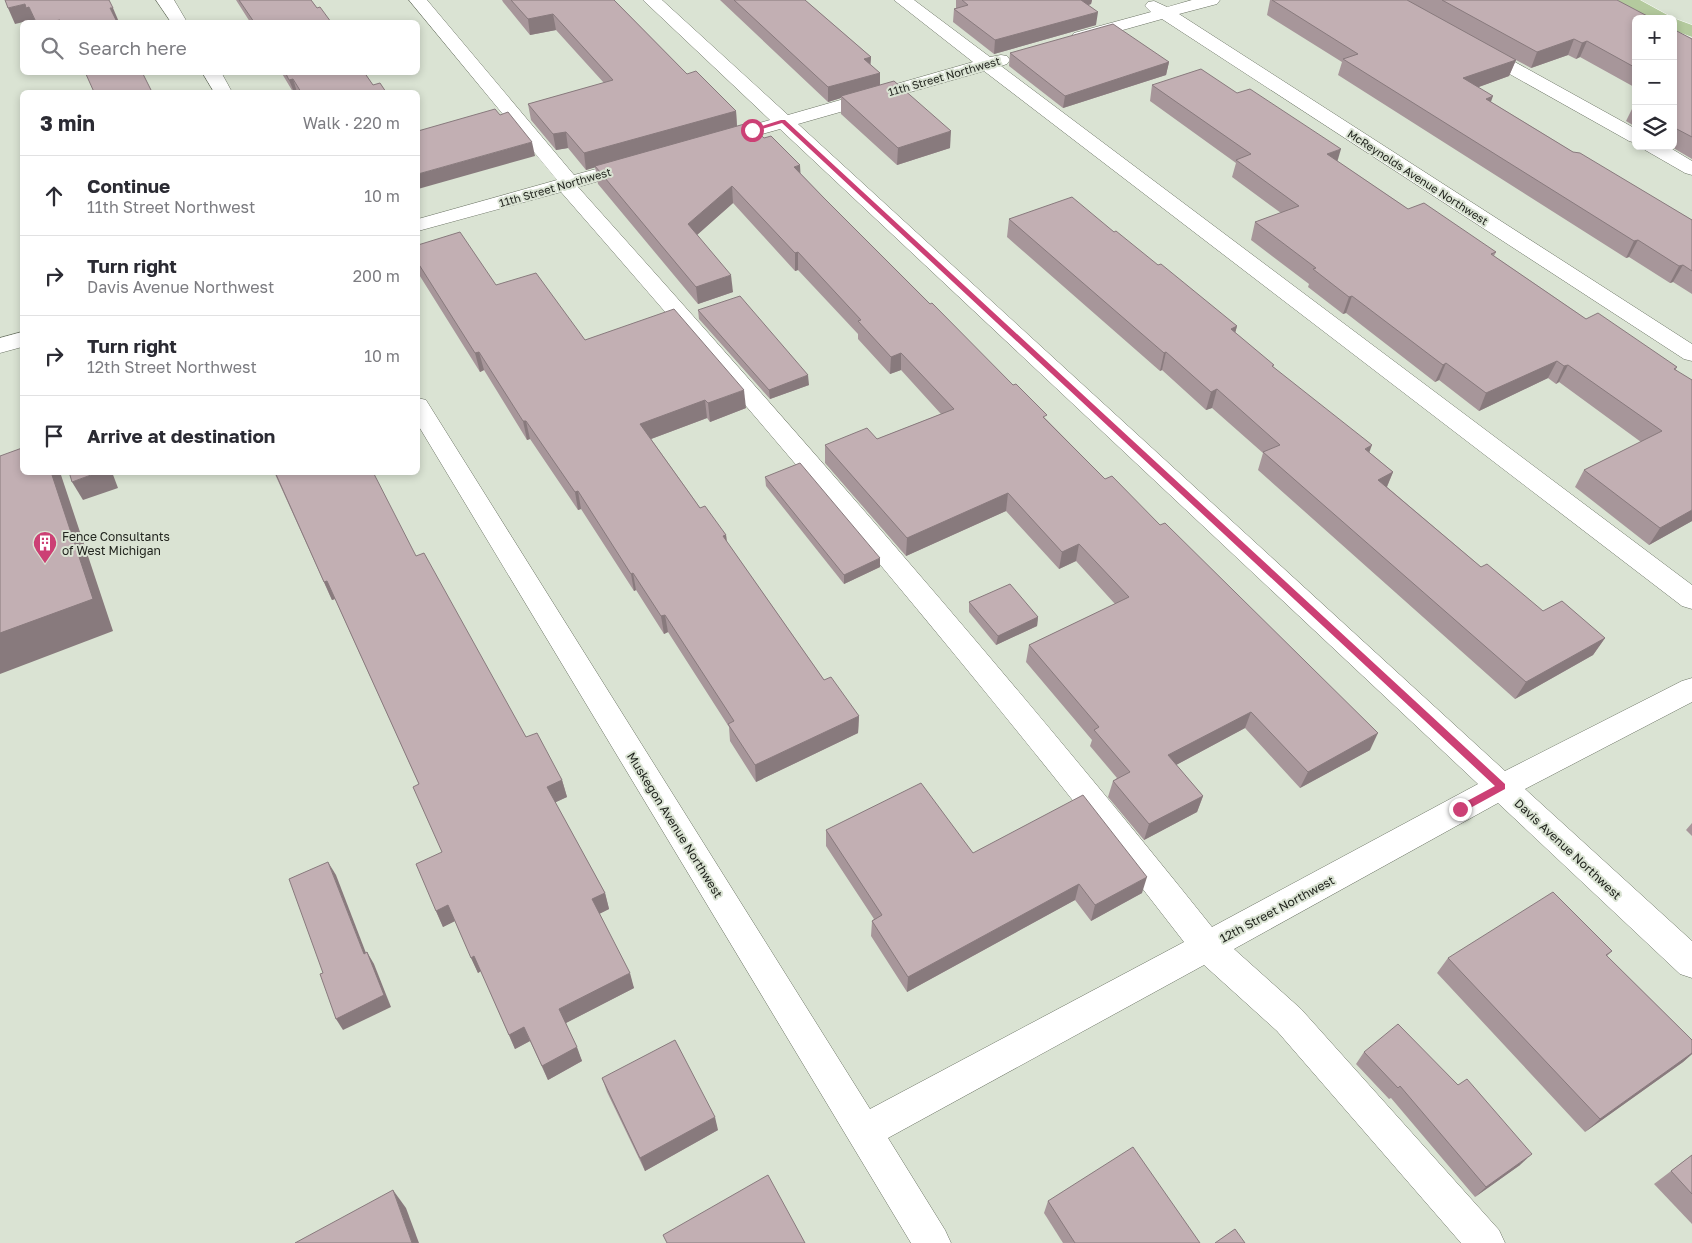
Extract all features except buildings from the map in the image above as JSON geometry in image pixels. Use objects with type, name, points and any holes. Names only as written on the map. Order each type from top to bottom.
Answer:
[{"type":"main road","points":[[1627,0],[1657,15]]},
{"type":"main road","points":[[1677,25],[1692,32]]},
{"type":"street","points":[[165,0],[178,20]]},
{"type":"street","points":[[418,0],[567,184],[966,649],[1097,806],[1207,946],[1290,1020],[1486,1243]]},
{"type":"street","name":"Davis Avenue Northwest","points":[[652,0],[1692,963]]},
{"type":"street","points":[[903,0],[1692,599]]},
{"type":"street","name":"McReynolds Avenue Northwest","points":[[1144,0],[1692,354]]},
{"type":"street","points":[[1062,42],[1211,0]]},
{"type":"street","points":[[1464,41],[1632,135]]},
{"type":"street","name":"11th Street Northwest","points":[[706,144],[1015,56]]},
{"type":"street","points":[[212,75],[222,90]]},
{"type":"street","points":[[1659,150],[1692,168]]},
{"type":"street","name":"11th Street Northwest","points":[[420,224],[652,159]]},
{"type":"street","points":[[0,346],[20,340]]},
{"type":"street","name":"Muskegon Avenue Northwest","points":[[420,409],[932,1243]]},
{"type":"street","name":"12th Street Northwest","points":[[864,1132],[1502,787],[1692,688]]},
{"type":"place","name":"Fence Consultants of West Michigan","points":[[45,564]]},
{"type":"route","points":[[752,130],[783,121],[1502,787],[1460,809]]}]
